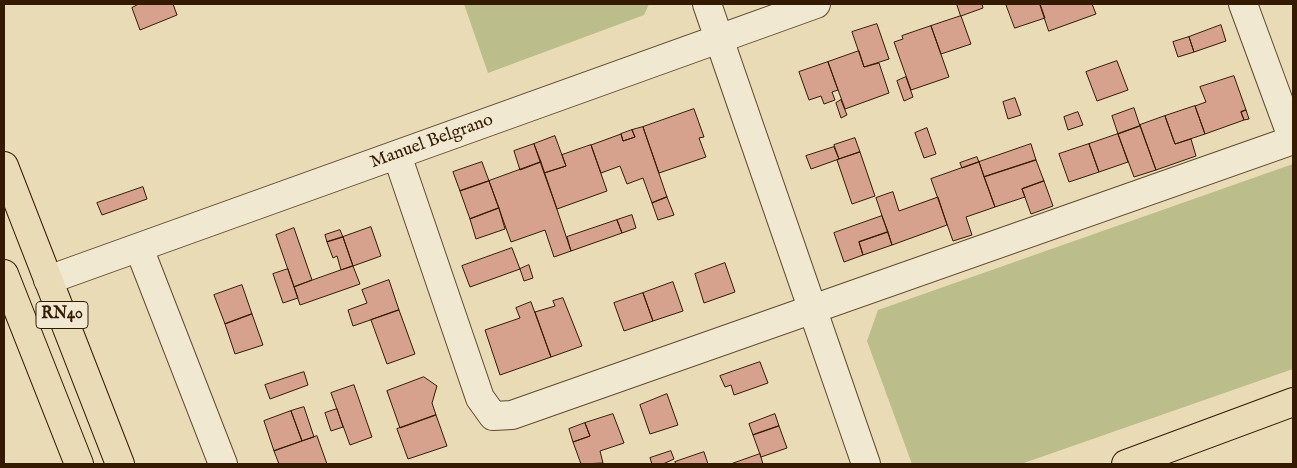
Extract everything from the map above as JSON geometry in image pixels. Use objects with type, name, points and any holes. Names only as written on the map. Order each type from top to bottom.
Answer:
[{"type":"main road","name":"RN40","points":[[4,166],[120,464]]},
{"type":"main road","name":"RN40","points":[[4,274],[79,464]]},
{"type":"main road","points":[[48,384],[74,410],[96,464]]},
{"type":"main road","points":[[1126,464],[1293,402]]},
{"type":"street","points":[[707,4],[866,464]]},
{"type":"street","name":"Manuel Belgrano","points":[[48,280],[816,4]]},
{"type":"street","points":[[397,155],[480,398],[493,416],[512,415],[1293,140],[1243,4]]},
{"type":"street","points":[[139,248],[223,464]]},
{"type":"green space","points":[[464,4],[649,4],[644,15],[488,73]]},
{"type":"green space","points":[[1293,164],[1293,369],[1021,464],[912,464],[867,341],[878,310]]},
{"type":"building","points":[[139,4],[173,4],[177,15],[140,30],[132,8]]},
{"type":"building","points":[[957,4],[982,4],[983,8],[961,16]]},
{"type":"building","points":[[1006,4],[1040,4],[1045,18],[1015,28]]},
{"type":"building","points":[[1040,4],[1092,4],[1096,14],[1049,31]]},
{"type":"building","points":[[961,16],[971,44],[941,54],[931,26]]},
{"type":"building","points":[[877,24],[889,59],[864,67],[852,32]]},
{"type":"building","points":[[1221,25],[1226,41],[1194,52],[1189,37]]},
{"type":"building","points":[[931,26],[949,77],[911,90],[894,42],[903,39],[902,36]]},
{"type":"building","points":[[1189,37],[1194,52],[1178,57],[1173,42]]},
{"type":"building","points":[[859,51],[864,67],[879,63],[889,93],[845,109],[828,62]]},
{"type":"building","points":[[1117,61],[1128,90],[1097,101],[1086,72]]},
{"type":"building","points":[[828,62],[838,90],[832,92],[835,100],[824,104],[821,96],[809,100],[799,72]]},
{"type":"building","points":[[1234,76],[1246,110],[1241,112],[1244,120],[1205,134],[1195,106],[1206,102],[1200,87]]},
{"type":"building","points":[[906,77],[913,97],[904,101],[897,81]]},
{"type":"building","points":[[1015,98],[1021,115],[1008,119],[1003,102]]},
{"type":"building","points":[[841,100],[847,115],[841,118],[836,103]]},
{"type":"building","points":[[1195,106],[1205,134],[1175,144],[1165,116]]},
{"type":"building","points":[[1134,108],[1140,126],[1118,134],[1112,116]]},
{"type":"building","points":[[694,109],[704,137],[699,138],[706,157],[659,173],[643,127]]},
{"type":"building","points":[[1246,110],[1249,119],[1244,120],[1241,112]]},
{"type":"building","points":[[1078,112],[1083,125],[1068,130],[1064,117]]},
{"type":"building","points":[[1165,116],[1175,144],[1191,139],[1196,156],[1156,170],[1140,125]]},
{"type":"building","points":[[1140,126],[1156,170],[1134,177],[1118,134]]},
{"type":"building","points":[[643,127],[667,197],[652,203],[643,178],[627,184],[620,166],[601,173],[591,145],[621,134],[623,141],[635,137],[632,130]]},
{"type":"building","points":[[927,128],[936,154],[924,158],[915,133]]},
{"type":"building","points":[[632,130],[635,137],[623,141],[621,134]]},
{"type":"building","points":[[1118,134],[1128,162],[1099,172],[1089,144]]},
{"type":"building","points":[[555,136],[566,166],[544,173],[534,144]]},
{"type":"building","points":[[855,138],[860,152],[839,159],[834,145]]},
{"type":"building","points":[[534,144],[541,162],[520,170],[514,151]]},
{"type":"building","points":[[1031,144],[1036,160],[984,177],[979,162]]},
{"type":"building","points":[[1089,144],[1099,172],[1069,182],[1059,154]]},
{"type":"building","points":[[591,145],[607,191],[557,209],[544,173],[566,166],[562,155]]},
{"type":"building","points":[[834,147],[839,159],[811,169],[806,156]]},
{"type":"building","points":[[860,152],[875,196],[852,204],[837,160]]},
{"type":"building","points":[[977,157],[979,162],[962,168],[960,163]]},
{"type":"building","points":[[1036,160],[1044,181],[1022,189],[1025,197],[995,207],[984,177]]},
{"type":"building","points":[[482,162],[489,181],[460,191],[453,172]]},
{"type":"building","points":[[541,162],[571,251],[554,257],[545,230],[511,242],[489,181]]},
{"type":"building","points":[[979,162],[995,207],[966,217],[972,235],[953,241],[931,179]]},
{"type":"building","points":[[489,181],[499,208],[470,219],[460,191]]},
{"type":"building","points":[[1044,181],[1053,206],[1031,214],[1022,189]]},
{"type":"building","points":[[143,187],[147,199],[102,215],[97,203]]},
{"type":"building","points":[[893,192],[899,211],[938,197],[947,225],[892,245],[876,198]]},
{"type":"building","points":[[667,197],[674,215],[658,220],[652,203]]},
{"type":"building","points":[[499,208],[505,229],[476,239],[470,219]]},
{"type":"building","points":[[632,215],[636,228],[622,233],[617,220]]},
{"type":"building","points":[[882,216],[888,232],[859,242],[863,255],[844,262],[834,233]]},
{"type":"building","points":[[617,220],[622,233],[571,251],[567,237]]},
{"type":"building","points":[[371,227],[381,256],[353,266],[343,237]]},
{"type":"building","points":[[294,228],[312,280],[294,287],[276,235]]},
{"type":"building","points":[[340,230],[343,237],[327,242],[325,235]]},
{"type":"building","points":[[888,232],[892,245],[863,255],[859,242]]},
{"type":"building","points":[[343,237],[353,266],[341,270],[337,256],[333,258],[327,242]]},
{"type":"building","points":[[512,248],[520,269],[470,287],[462,266]]},
{"type":"building","points":[[725,263],[735,292],[704,303],[695,274]]},
{"type":"building","points":[[529,265],[533,278],[524,281],[520,269]]},
{"type":"building","points":[[353,266],[360,284],[300,305],[294,287]]},
{"type":"building","points":[[288,269],[298,298],[283,303],[273,274]]},
{"type":"building","points":[[389,280],[399,310],[353,326],[348,310],[367,303],[362,290]]},
{"type":"building","points":[[673,282],[683,311],[653,321],[643,293]]},
{"type":"building","points":[[242,285],[252,314],[225,324],[214,295]]},
{"type":"building","points":[[643,293],[653,321],[624,331],[614,303]]},
{"type":"building","points":[[563,298],[582,346],[551,357],[535,312],[555,306],[553,301]]},
{"type":"building","points":[[531,302],[551,357],[500,375],[485,330],[520,318],[516,308]]},
{"type":"building","points":[[399,310],[415,354],[387,364],[371,320]]},
{"type":"building","points":[[252,314],[263,345],[235,354],[225,324]]},
{"type":"building","points":[[760,362],[768,383],[734,395],[731,385],[725,387],[720,376]]},
{"type":"building","points":[[304,372],[308,385],[270,399],[265,385]]},
{"type":"building","points":[[424,377],[437,386],[432,403],[436,415],[400,428],[387,391]]},
{"type":"building","points":[[354,385],[372,437],[350,445],[331,393]]},
{"type":"building","points":[[667,394],[678,425],[650,434],[640,405]]},
{"type":"building","points":[[304,407],[314,437],[302,441],[291,411]]},
{"type":"building","points":[[337,409],[343,427],[331,431],[325,413]]},
{"type":"building","points":[[291,411],[302,441],[274,451],[264,421]]},
{"type":"building","points":[[613,414],[624,443],[600,451],[603,463],[581,464],[573,442],[590,436],[585,423]]},
{"type":"building","points":[[775,414],[779,426],[753,435],[749,424]]},
{"type":"building","points":[[436,415],[447,446],[408,459],[397,429]]},
{"type":"building","points":[[585,423],[590,436],[573,442],[569,429]]},
{"type":"building","points":[[779,426],[787,448],[761,457],[753,435]]},
{"type":"building","points":[[317,436],[327,464],[279,464],[274,451]]},
{"type":"building","points":[[671,451],[674,459],[663,464],[652,464],[650,458]]},
{"type":"building","points":[[704,452],[708,464],[676,464],[675,462]]},
{"type":"building","points":[[760,454],[763,464],[731,464]]}]
